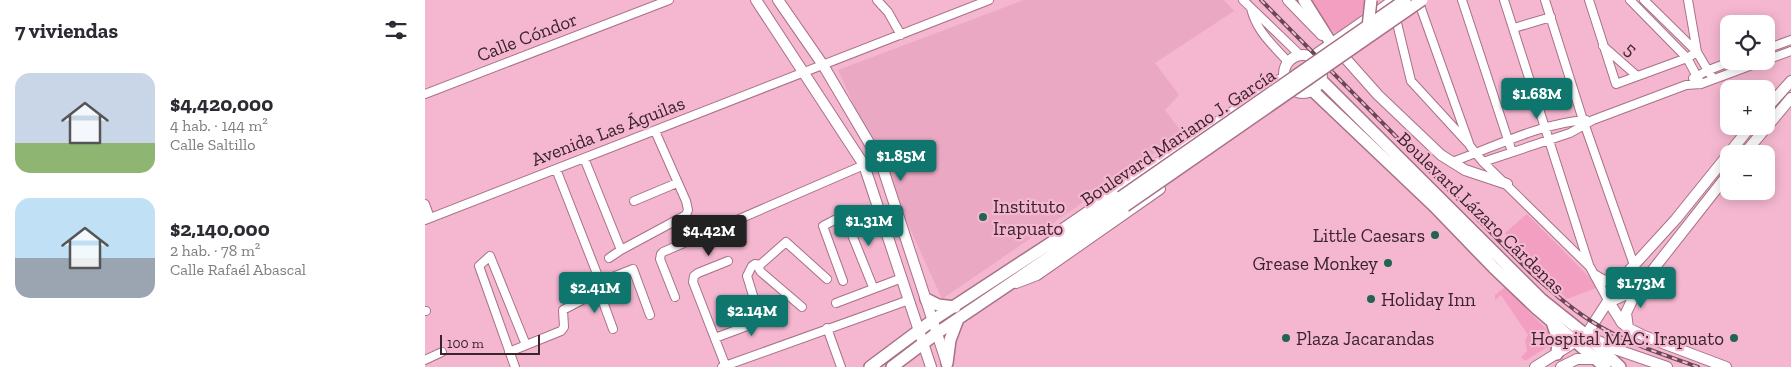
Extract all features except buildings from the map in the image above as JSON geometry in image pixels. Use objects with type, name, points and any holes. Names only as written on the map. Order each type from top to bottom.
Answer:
[{"type":"main road","points":[[1368,27],[1371,0]]},
{"type":"main road","name":"Boulevard Mariano J. García","points":[[1123,202],[1405,0]]},
{"type":"main road","points":[[1304,2],[1331,43]]},
{"type":"main road","name":"Boulevard Mariano J. García","points":[[870,367],[933,320],[1003,282],[1420,2]]},
{"type":"main road","name":"Boulevard Lázaro Cárdenas","points":[[1322,76],[1541,299],[1586,335],[1620,367]]},
{"type":"main road","name":"Boulevard Lázaro Cárdenas","points":[[1313,91],[1434,206],[1493,268],[1552,323],[1601,363]]},
{"type":"main road","points":[[1463,237],[1471,236],[1483,242]]},
{"type":"main road","name":"Boulevard Mariano J. García","points":[[892,367],[959,319],[1003,282]]},
{"type":"main road","points":[[926,299],[938,305],[955,307]]},
{"type":"main road","points":[[948,365],[949,340],[959,319]]},
{"type":"main road","points":[[1552,323],[1558,339],[1557,354]]},
{"type":"main road","points":[[1586,335],[1588,344],[1601,363]]},
{"type":"street","name":"Calle Cóndor","points":[[425,94],[669,0]]},
{"type":"street","points":[[756,0],[864,165],[931,367]]},
{"type":"street","points":[[778,0],[823,65],[881,163],[948,365]]},
{"type":"street","points":[[877,0],[901,35]]},
{"type":"street","name":"Avenida Las Águilas","points":[[427,219],[989,0]]},
{"type":"street","points":[[1243,0],[1300,55],[1312,57],[1319,63],[1322,76]]},
{"type":"street","points":[[1288,0],[1379,95],[1434,148],[1465,170],[1507,184]]},
{"type":"street","points":[[1312,57],[1394,0]]},
{"type":"street","points":[[1300,55],[1288,62],[1286,66],[1286,83],[1295,92],[1313,91],[1322,76],[1344,58],[1397,23],[1420,2],[1430,0]]},
{"type":"street","points":[[1462,0],[1512,152]]},
{"type":"street","points":[[1504,0],[1593,272],[1609,302],[1622,323],[1628,328],[1644,336],[1726,367]]},
{"type":"street","points":[[1545,0],[1584,123],[1633,265]]},
{"type":"street","points":[[1589,0],[1616,84],[1687,58],[1697,52]]},
{"type":"street","points":[[1630,0],[1687,58],[1701,84]]},
{"type":"street","points":[[1637,7],[1644,0],[1697,52],[1713,79]]},
{"type":"street","points":[[1688,0],[1697,52]]},
{"type":"street","points":[[1420,2],[1470,146]]},
{"type":"street","points":[[1251,8],[1256,26],[1288,62]]},
{"type":"street","points":[[1513,28],[1551,17]]},
{"type":"street","points":[[1397,23],[1411,81],[1470,146],[1475,154],[1486,160],[1593,272],[1607,282],[1613,282],[1625,275]]},
{"type":"street","points":[[1775,46],[1791,40]]},
{"type":"street","name":"5","points":[[1603,46],[1637,76]]},
{"type":"street","points":[[1775,57],[1791,51]]},
{"type":"street","points":[[1686,85],[1696,75],[1720,66]]},
{"type":"street","points":[[1486,160],[1570,133],[1584,123],[1686,85],[1701,84],[1739,70]]},
{"type":"street","points":[[1003,282],[1019,258],[1285,77]]},
{"type":"street","points":[[1775,99],[1791,81]]},
{"type":"street","points":[[1264,91],[1272,95],[1275,106]]},
{"type":"street","points":[[1003,282],[1037,275],[1295,92]]},
{"type":"street","points":[[1752,145],[1791,98]]},
{"type":"street","points":[[1452,162],[1566,122],[1584,123]]},
{"type":"street","points":[[609,258],[686,215],[688,210],[686,201],[655,131]]},
{"type":"street","points":[[1535,367],[1586,335],[1625,275],[1676,219],[1744,135]]},
{"type":"street","points":[[1486,160],[1487,150]]},
{"type":"street","points":[[584,158],[621,250]]},
{"type":"street","points":[[1161,162],[1163,173],[1172,180]]},
{"type":"street","points":[[675,297],[660,259],[663,252],[864,165]]},
{"type":"street","points":[[509,352],[561,331],[564,327],[563,310],[603,289],[556,169]]},
{"type":"street","points":[[634,202],[677,183]]},
{"type":"street","points":[[1628,328],[1626,313],[1637,290],[1720,184]]},
{"type":"street","points":[[425,204],[427,219]]},
{"type":"street","points":[[843,281],[823,226],[845,216],[855,214],[868,218],[881,216]]},
{"type":"street","points":[[845,216],[873,287]]},
{"type":"street","points":[[761,269],[786,242],[827,279]]},
{"type":"street","points":[[515,367],[479,266],[490,256],[526,345]]},
{"type":"street","points":[[728,261],[698,273],[694,276],[693,282],[725,366],[909,300]]},
{"type":"street","points":[[715,338],[755,323],[760,318],[747,276],[755,264],[802,307]]},
{"type":"street","points":[[600,282],[633,269],[650,316]]},
{"type":"street","points":[[836,303],[873,287],[902,278]]},
{"type":"street","points":[[1609,302],[1637,290]]},
{"type":"street","points":[[599,291],[613,330]]},
{"type":"street","points":[[827,328],[841,367]]},
{"type":"street","points":[[1586,335],[1615,349],[1667,367]]},
{"type":"street","points":[[425,360],[442,352]]},
{"type":"street","points":[[1561,367],[1577,359],[1601,363]]},
{"type":"shaded area","name":"Instituto Irapuato","points":[[1024,0],[1224,0],[1234,11],[1155,63],[1179,95],[1165,110],[1183,134],[942,299],[838,70]]},
{"type":"shaded area","points":[[1307,0],[1365,0],[1360,17],[1352,24],[1335,33],[1322,20]]},
{"type":"shaded area","points":[[1527,214],[1599,287],[1567,299],[1505,233]]},
{"type":"shaded area","points":[[1505,287],[1553,336],[1555,342],[1525,361],[1521,357],[1527,351],[1525,340],[1528,335],[1501,295],[1495,300],[1495,295]]},
{"type":"railway","points":[[1261,0],[1531,273],[1567,304],[1583,316],[1616,335],[1698,367]]},
{"type":"place","name":"Instituto Irapuato","points":[[983,217]]},
{"type":"place","name":"Little Caesars","points":[[1435,235]]},
{"type":"place","name":"Grease Monkey","points":[[1388,263]]},
{"type":"place","name":"Holiday Inn","points":[[1371,299]]},
{"type":"place","name":"Plaza Jacarandas","points":[[1286,338]]},
{"type":"place","name":"Hospital MAC: Irapuato","points":[[1734,338]]}]
